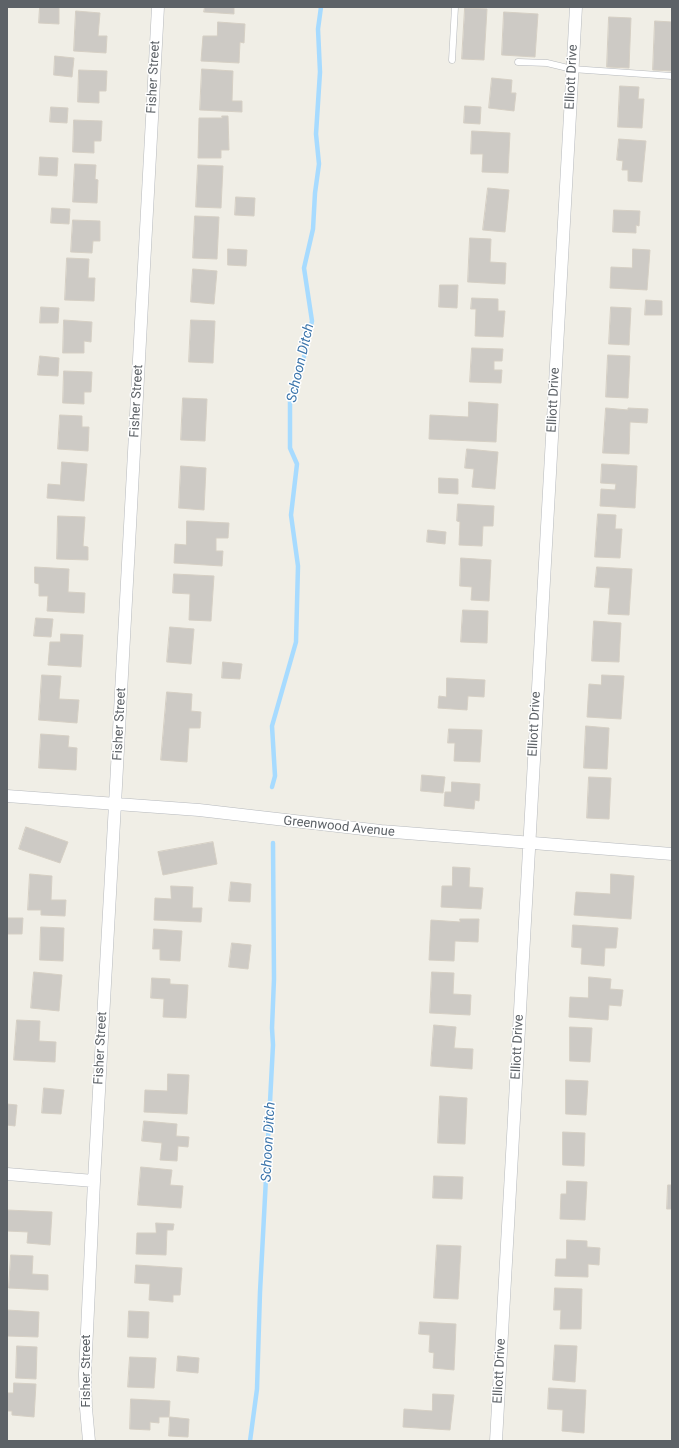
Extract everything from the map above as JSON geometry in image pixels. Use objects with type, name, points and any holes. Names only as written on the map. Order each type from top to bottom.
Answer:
[{"type":"street","name":"Fisher Street","points":[[89,1441],[85,1374],[94,1181],[116,804],[158,7]]},
{"type":"street","name":"Elliott Drive","points":[[496,1441],[528,844],[576,7]]},
{"type":"street","name":"Greenwood Avenue","points":[[7,796],[199,810],[381,831],[528,844],[672,854]]},
{"type":"street","points":[[7,1174],[94,1181]]},
{"type":"lane","points":[[452,60],[455,7]]},
{"type":"lane","points":[[518,62],[547,63],[572,69],[672,76]]},
{"type":"building","points":[[40,7],[59,7],[59,24],[39,23]]},
{"type":"building","points":[[205,7],[234,7],[234,14],[204,12]]},
{"type":"building","points":[[465,8],[487,9],[484,60],[462,59]]},
{"type":"building","points":[[76,11],[100,13],[98,36],[107,36],[106,53],[74,51]]},
{"type":"building","points":[[504,12],[538,14],[535,57],[502,55]]},
{"type":"building","points":[[609,17],[631,18],[629,68],[607,67]]},
{"type":"building","points":[[655,21],[672,22],[672,71],[653,70]]},
{"type":"building","points":[[218,22],[245,24],[244,43],[240,42],[239,63],[201,61],[203,36],[217,36]]},
{"type":"building","points":[[55,56],[74,58],[72,77],[54,75]]},
{"type":"building","points":[[202,69],[233,71],[232,101],[242,101],[242,112],[200,110]]},
{"type":"building","points":[[79,70],[107,71],[106,91],[99,91],[99,103],[78,102]]},
{"type":"building","points":[[492,78],[512,80],[511,93],[516,93],[514,111],[489,108]]},
{"type":"building","points":[[620,86],[639,87],[638,99],[644,99],[642,128],[618,127]]},
{"type":"building","points":[[465,106],[481,107],[480,124],[464,123]]},
{"type":"building","points":[[51,107],[68,108],[67,123],[50,122]]},
{"type":"building","points":[[222,116],[228,116],[229,150],[221,150],[221,158],[198,158],[199,118],[222,118]]},
{"type":"building","points":[[74,120],[102,121],[101,141],[94,141],[94,153],[73,152]]},
{"type":"building","points":[[472,131],[510,133],[508,173],[482,172],[483,154],[471,154]]},
{"type":"building","points":[[619,139],[646,141],[642,182],[628,181],[628,170],[622,170],[623,161],[617,160]]},
{"type":"building","points":[[40,157],[58,158],[57,176],[39,175]]},
{"type":"building","points":[[75,164],[96,165],[95,179],[98,180],[97,203],[73,202]]},
{"type":"building","points":[[198,165],[223,166],[221,208],[196,207]]},
{"type":"building","points":[[488,188],[509,190],[505,232],[483,230]]},
{"type":"building","points":[[236,197],[255,198],[254,216],[235,215]]},
{"type":"building","points":[[52,208],[70,209],[69,224],[51,223]]},
{"type":"building","points":[[614,210],[640,211],[639,226],[636,225],[636,233],[613,232]]},
{"type":"building","points":[[195,216],[219,217],[217,259],[193,258]]},
{"type":"building","points":[[73,220],[100,221],[100,241],[93,241],[92,253],[71,252]]},
{"type":"building","points":[[470,238],[491,239],[490,262],[506,263],[505,284],[468,282]]},
{"type":"building","points":[[228,249],[247,250],[246,266],[228,265]]},
{"type":"building","points":[[633,249],[650,250],[647,290],[610,288],[611,267],[632,268]]},
{"type":"building","points":[[67,258],[89,259],[88,278],[95,278],[94,301],[65,300]]},
{"type":"building","points":[[193,269],[217,271],[214,304],[191,302]]},
{"type":"building","points":[[440,285],[458,285],[457,308],[439,307]]},
{"type":"building","points":[[472,298],[498,299],[498,311],[505,311],[503,337],[475,336],[476,309],[471,309]]},
{"type":"building","points":[[646,300],[662,301],[662,315],[645,315]]},
{"type":"building","points":[[41,307],[59,308],[58,323],[40,323]]},
{"type":"building","points":[[611,307],[631,308],[629,345],[609,344]]},
{"type":"building","points":[[64,320],[92,322],[91,342],[84,341],[84,353],[63,353]]},
{"type":"building","points":[[191,320],[215,321],[213,363],[189,362]]},
{"type":"building","points":[[472,348],[503,349],[502,361],[494,361],[494,370],[502,370],[501,383],[470,382]]},
{"type":"building","points":[[608,355],[630,356],[628,398],[606,397]]},
{"type":"building","points":[[40,356],[59,358],[58,376],[38,375]]},
{"type":"building","points":[[64,371],[92,372],[91,392],[84,392],[84,404],[63,403]]},
{"type":"building","points":[[183,398],[207,399],[205,441],[181,440]]},
{"type":"building","points":[[469,402],[498,404],[496,442],[429,439],[430,415],[468,417]]},
{"type":"building","points":[[606,408],[628,410],[628,408],[648,409],[647,423],[630,422],[629,454],[603,453]]},
{"type":"building","points":[[60,415],[82,416],[82,427],[89,427],[88,451],[58,449]]},
{"type":"building","points":[[467,449],[498,452],[495,489],[472,487],[474,469],[465,468]]},
{"type":"building","points":[[62,462],[87,464],[84,501],[47,498],[48,484],[60,485]]},
{"type":"building","points":[[602,464],[637,466],[635,508],[600,506],[601,489],[615,490],[616,484],[601,483]]},
{"type":"building","points":[[181,466],[206,468],[204,510],[179,508]]},
{"type":"building","points":[[439,478],[458,479],[458,494],[439,493]]},
{"type":"building","points":[[458,504],[494,506],[493,526],[483,526],[482,546],[459,545],[460,522],[457,521]]},
{"type":"building","points":[[598,514],[616,515],[615,529],[622,529],[620,558],[595,557]]},
{"type":"building","points":[[58,516],[85,517],[83,546],[88,547],[88,560],[57,559]]},
{"type":"building","points":[[187,521],[229,523],[228,538],[216,538],[216,551],[223,551],[222,566],[174,563],[175,544],[186,545]]},
{"type":"building","points":[[428,530],[446,532],[445,544],[427,542]]},
{"type":"building","points":[[461,558],[491,560],[489,601],[471,600],[472,587],[460,586]]},
{"type":"building","points":[[35,567],[69,569],[68,592],[85,593],[84,613],[47,611],[48,596],[39,596],[39,584],[35,583]]},
{"type":"building","points":[[597,567],[632,569],[629,615],[608,614],[610,588],[595,587]]},
{"type":"building","points":[[174,574],[214,576],[211,621],[189,620],[190,594],[173,593]]},
{"type":"building","points":[[463,610],[488,611],[487,643],[461,642]]},
{"type":"building","points":[[36,618],[53,619],[51,637],[34,636]]},
{"type":"building","points":[[594,621],[621,623],[619,662],[592,661]]},
{"type":"building","points":[[170,627],[194,629],[191,664],[167,662]]},
{"type":"building","points":[[61,634],[83,635],[81,667],[48,665],[50,642],[60,642]]},
{"type":"building","points":[[223,662],[242,664],[240,679],[222,678]]},
{"type":"building","points":[[42,675],[61,676],[59,699],[79,700],[77,723],[39,720]]},
{"type":"building","points":[[602,675],[624,676],[621,719],[587,717],[589,684],[601,685]]},
{"type":"building","points":[[447,678],[485,680],[484,697],[468,696],[467,710],[438,708],[439,696],[446,697]]},
{"type":"building","points":[[167,692],[192,694],[191,711],[201,712],[200,728],[189,728],[187,762],[161,760]]},
{"type":"building","points":[[586,726],[609,728],[607,769],[584,768]]},
{"type":"building","points":[[449,729],[482,730],[480,762],[454,761],[455,743],[448,743]]},
{"type":"building","points":[[41,734],[69,736],[68,747],[77,748],[76,770],[39,768]]},
{"type":"building","points":[[422,775],[445,777],[443,793],[421,791]]},
{"type":"building","points":[[589,777],[611,778],[609,819],[587,818]]},
{"type":"building","points":[[452,782],[480,784],[479,801],[475,800],[474,809],[444,806],[445,792],[451,792]]},
{"type":"building","points":[[26,827],[68,842],[60,863],[19,849]]},
{"type":"building","points":[[213,842],[217,864],[163,875],[158,852]]},
{"type":"building","points":[[453,867],[470,868],[469,887],[483,888],[481,909],[441,907],[442,886],[452,886]]},
{"type":"building","points":[[30,874],[52,876],[51,900],[66,900],[65,916],[41,915],[41,910],[28,910]]},
{"type":"building","points":[[611,874],[634,876],[631,919],[574,915],[576,892],[610,894]]},
{"type":"building","points":[[231,882],[251,884],[250,902],[229,901]]},
{"type":"building","points":[[171,886],[193,887],[192,908],[202,908],[201,922],[154,920],[155,898],[171,899]]},
{"type":"building","points":[[7,918],[23,918],[22,934],[7,934]]},
{"type":"building","points":[[460,919],[479,919],[478,942],[455,941],[454,961],[429,960],[431,920],[460,922]]},
{"type":"building","points":[[573,925],[618,928],[616,948],[605,948],[604,966],[581,964],[582,948],[572,947]]},
{"type":"building","points":[[41,927],[64,928],[63,961],[40,960]]},
{"type":"building","points":[[154,929],[182,931],[180,961],[160,960],[160,949],[153,949]]},
{"type":"building","points":[[232,943],[251,945],[248,969],[229,967]]},
{"type":"building","points":[[34,972],[62,975],[59,1011],[31,1008]]},
{"type":"building","points":[[432,972],[454,973],[453,994],[471,995],[470,1015],[430,1013]]},
{"type":"building","points":[[589,977],[611,979],[610,989],[623,990],[621,1006],[609,1005],[608,1020],[569,1017],[570,997],[588,998]]},
{"type":"building","points":[[152,978],[170,979],[170,984],[188,985],[186,1018],[163,1017],[164,999],[151,998]]},
{"type":"building","points":[[17,1020],[40,1021],[39,1041],[56,1042],[55,1062],[14,1060]]},
{"type":"building","points":[[434,1025],[456,1027],[454,1048],[473,1049],[472,1069],[431,1066]]},
{"type":"building","points":[[570,1027],[592,1028],[590,1062],[570,1061]]},
{"type":"building","points":[[168,1074],[189,1075],[187,1114],[144,1112],[145,1090],[167,1091]]},
{"type":"building","points":[[566,1080],[588,1081],[586,1115],[566,1114]]},
{"type":"building","points":[[44,1088],[64,1090],[61,1114],[42,1113]]},
{"type":"building","points":[[440,1096],[467,1098],[465,1144],[438,1143]]},
{"type":"building","points":[[7,1104],[17,1105],[15,1126],[7,1125]]},
{"type":"building","points":[[144,1121],[177,1124],[176,1136],[189,1137],[188,1147],[178,1146],[177,1161],[160,1160],[162,1143],[142,1141]]},
{"type":"building","points":[[563,1132],[585,1133],[584,1166],[563,1165]]},
{"type":"building","points":[[141,1167],[172,1170],[170,1185],[183,1186],[181,1208],[138,1205]]},
{"type":"building","points":[[434,1176],[463,1177],[462,1199],[433,1198]]},
{"type":"building","points":[[567,1181],[587,1182],[585,1220],[560,1219],[561,1194],[566,1194]]},
{"type":"building","points":[[668,1185],[672,1185],[672,1209],[667,1209]]},
{"type":"building","points":[[7,1210],[52,1212],[50,1245],[27,1243],[28,1232],[7,1231]]},
{"type":"building","points":[[156,1223],[174,1224],[173,1230],[167,1230],[166,1255],[136,1254],[137,1233],[156,1233]]},
{"type":"building","points":[[567,1240],[587,1241],[587,1247],[600,1248],[599,1265],[588,1264],[588,1277],[555,1276],[556,1259],[566,1259]]},
{"type":"building","points":[[437,1245],[461,1246],[458,1299],[434,1298]]},
{"type":"building","points":[[11,1255],[33,1256],[32,1274],[48,1275],[48,1290],[9,1288]]},
{"type":"building","points":[[136,1265],[182,1268],[180,1295],[173,1295],[173,1302],[149,1300],[150,1284],[135,1283]]},
{"type":"building","points":[[555,1288],[582,1289],[581,1329],[560,1329],[561,1310],[554,1310]]},
{"type":"building","points":[[7,1310],[39,1312],[38,1337],[7,1336]]},
{"type":"building","points":[[129,1311],[149,1312],[148,1338],[128,1337]]},
{"type":"building","points":[[420,1322],[456,1324],[454,1370],[433,1368],[434,1353],[429,1352],[430,1335],[419,1334]]},
{"type":"building","points":[[555,1345],[577,1346],[575,1382],[553,1380]]},
{"type":"building","points":[[17,1346],[37,1347],[36,1379],[16,1378]]},
{"type":"building","points":[[178,1356],[199,1358],[198,1373],[177,1371]]},
{"type":"building","points":[[130,1357],[156,1358],[154,1388],[128,1387]]},
{"type":"building","points":[[14,1383],[36,1384],[34,1417],[12,1415],[12,1411],[7,1411],[7,1393],[13,1393]]},
{"type":"building","points":[[549,1388],[586,1390],[584,1433],[562,1431],[563,1410],[548,1409]]},
{"type":"building","points":[[433,1394],[454,1395],[450,1430],[403,1427],[404,1409],[432,1411]]},
{"type":"building","points":[[131,1399],[170,1401],[169,1417],[159,1417],[159,1423],[150,1422],[150,1430],[130,1429]]},
{"type":"building","points":[[170,1417],[189,1419],[188,1437],[169,1436]]},
{"type":"waterway","name":"Schoon Ditch","points":[[272,787],[275,776],[272,726],[296,642],[298,566],[291,515],[297,464],[290,448],[290,400],[303,361],[312,321],[304,268],[313,229],[315,193],[319,164],[316,134],[320,72],[318,29],[321,7]]},
{"type":"waterway","name":"Schoon Ditch","points":[[250,1441],[257,1389],[260,1292],[273,1045],[273,843]]}]
